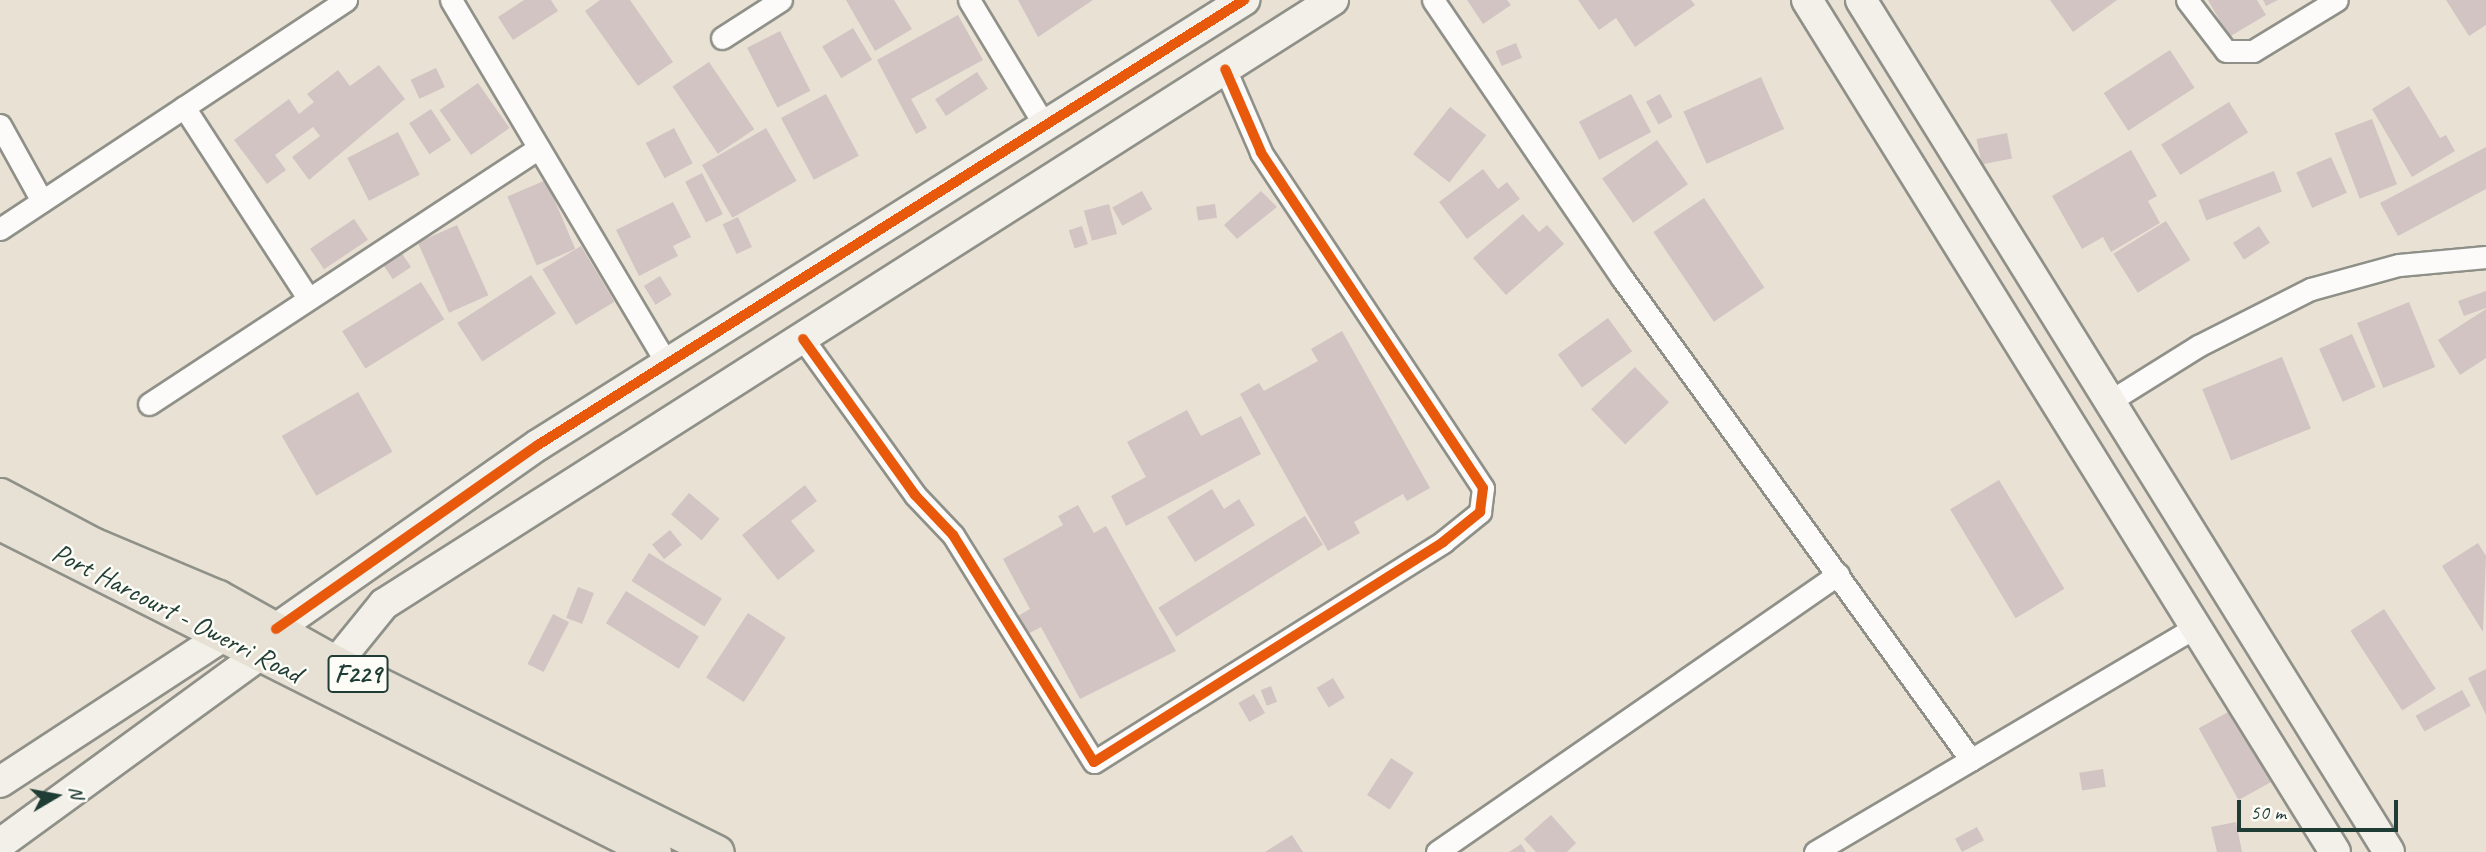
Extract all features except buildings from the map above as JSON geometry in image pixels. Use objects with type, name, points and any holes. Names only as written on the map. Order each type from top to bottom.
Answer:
[{"type":"main road","name":"Port Harcourt - Owerri Road","points":[[0,495],[654,852]]},
{"type":"main road","name":"Port Harcourt - Owerri Road","points":[[0,523],[225,635],[267,642],[336,663],[717,852]]},
{"type":"street","points":[[0,229],[346,0]]},
{"type":"street","points":[[451,0],[667,364]]},
{"type":"street","points":[[722,38],[781,0]]},
{"type":"street","points":[[969,0],[1045,126]]},
{"type":"street","points":[[0,844],[267,642],[538,445],[1244,0]]},
{"type":"street","points":[[336,663],[384,604],[1333,0]]},
{"type":"street","points":[[1433,0],[1622,278],[1971,760]]},
{"type":"street","points":[[1807,0],[2335,852]]},
{"type":"street","points":[[1861,0],[2389,852]]},
{"type":"street","points":[[2187,0],[2210,36],[2226,51],[2253,51],[2337,0]]},
{"type":"street","points":[[803,339],[915,495],[953,535],[1094,762],[1443,542],[1480,512],[1483,488],[1261,152],[1225,69]]},
{"type":"street","points":[[184,107],[308,298]]},
{"type":"street","points":[[0,125],[42,201]]},
{"type":"street","points":[[149,404],[538,148]]},
{"type":"street","points":[[2110,401],[2198,346],[2311,289],[2399,265],[2486,257]]},
{"type":"street","points":[[1437,852],[1838,574]]},
{"type":"street","points":[[1815,852],[2195,627]]},
{"type":"street","points":[[0,782],[225,635]]},
{"type":"cycle path","points":[[276,629],[538,445],[1244,0]]},
{"type":"cycle path","points":[[803,339],[915,495],[953,535],[1094,762],[1443,542],[1480,512],[1483,488],[1261,152],[1225,69]]}]
